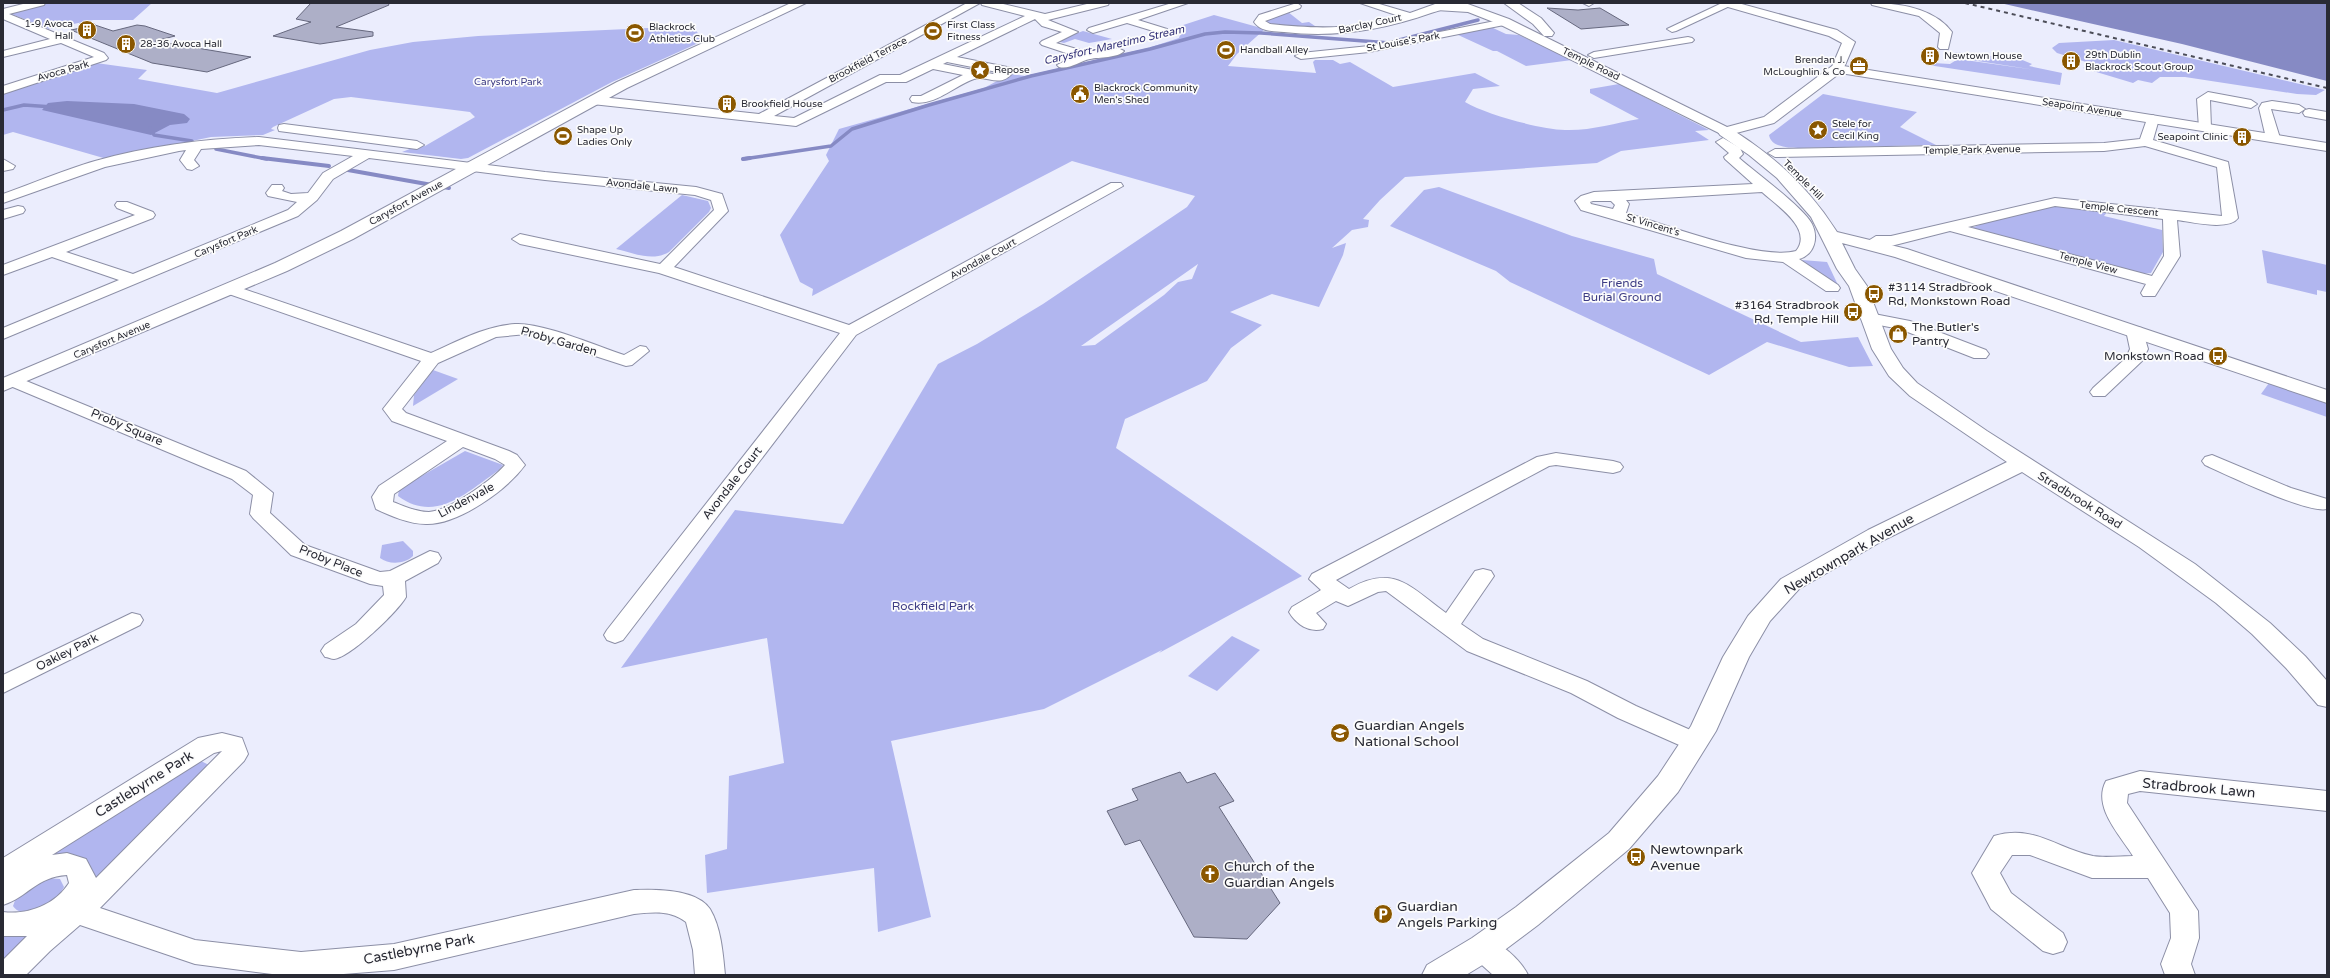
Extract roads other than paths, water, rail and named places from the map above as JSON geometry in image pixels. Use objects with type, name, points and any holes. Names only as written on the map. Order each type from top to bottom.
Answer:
[{"type":"main road","name":"Carysfort Avenue","points":[[8,383],[232,290],[347,235],[592,100],[648,72],[800,3]]},
{"type":"main road","name":"Temple Road","points":[[1454,3],[1512,17],[1722,116],[1741,129]]},
{"type":"main road","name":"Temple Road","points":[[1510,3],[1537,21],[1548,33]]},
{"type":"main road","points":[[1725,132],[1741,129],[1769,120],[1836,69],[1844,57],[1849,42],[1847,39],[1834,32],[1727,4]]},
{"type":"main road","points":[[1436,7],[1475,7]]},
{"type":"main road","name":"Temple Road","points":[[1475,7],[1616,76],[1725,132]]},
{"type":"main road","name":"Seapoint Avenue","points":[[1836,69],[2327,147]]},
{"type":"main road","points":[[1722,116],[1769,120]]},
{"type":"main road","name":"Temple Hill","points":[[1741,129],[1775,153],[1827,205],[1834,231]]},
{"type":"main road","name":"Temple Hill","points":[[1725,132],[1752,149],[1777,171],[1834,231]]},
{"type":"main road","points":[[1736,154],[1777,171]]},
{"type":"main road","points":[[1834,231],[1855,241],[1901,254],[2327,397]]},
{"type":"main road","points":[[1834,231],[1876,241],[1898,249],[1901,254]]},
{"type":"main road","name":"Stradbrook Road","points":[[1834,231],[1847,271],[1858,286],[1884,357],[1909,386],[1982,438],[2165,553],[2203,580],[2263,630],[2296,662],[2327,698]]},
{"type":"main road","name":"Stradbrook Road","points":[[1855,241],[1862,280],[1858,286]]},
{"type":"main road","name":"Newtownpark Avenue","points":[[1438,975],[1483,948],[1527,916],[1620,841],[1668,784],[1695,742],[1717,702],[1736,657],[1760,616],[1790,584],[1876,536],[2022,463]]},
{"type":"street","name":"Brookfield Terrace","points":[[762,118],[975,3]]},
{"type":"street","points":[[986,3],[1036,16],[1052,17],[1104,3]]},
{"type":"street","points":[[1093,30],[1183,3]]},
{"type":"street","name":"Barclay Court","points":[[1365,3],[1408,16]]},
{"type":"street","name":"Barclay Court","points":[[1296,6],[1262,18],[1259,22],[1267,27],[1330,32],[1354,29],[1408,16],[1447,3]]},
{"type":"street","points":[[1876,3],[1924,15],[1946,32],[1944,47]]},
{"type":"street","points":[[3,12],[31,4]]},
{"type":"street","points":[[1672,29],[1727,4]]},
{"type":"street","name":"Avoca Park","points":[[3,15],[100,54],[102,58],[3,90]]},
{"type":"street","points":[[592,100],[796,122],[884,78],[902,79],[1036,16]]},
{"type":"street","points":[[1036,16],[1046,24],[1072,32],[1046,43],[1086,56]]},
{"type":"street","points":[[1127,20],[1163,31]]},
{"type":"street","name":"St Louise's Park","points":[[1301,56],[1383,47],[1505,22]]},
{"type":"street","points":[[3,54],[62,39]]},
{"type":"street","points":[[1594,55],[1688,40]]},
{"type":"street","points":[[1063,64],[1086,56],[1118,50]]},
{"type":"street","points":[[932,65],[995,78],[1008,71],[945,58]]},
{"type":"street","points":[[916,99],[923,100],[974,74]]},
{"type":"street","points":[[2205,128],[2203,99],[2208,96],[2251,104]]},
{"type":"street","points":[[2273,138],[2265,108],[2266,106],[2272,105],[2327,116]]},
{"type":"street","points":[[2146,142],[2153,119]]},
{"type":"street","points":[[284,128],[416,145]]},
{"type":"street","name":"St Vincent's","points":[[1615,214],[1751,255],[1787,258],[1801,254],[1806,248],[1808,232],[1800,218],[1732,159],[1731,157],[1736,154],[1735,151],[1722,142],[1728,139],[1725,132]]},
{"type":"street","points":[[323,148],[347,136]]},
{"type":"street","points":[[61,168],[146,152],[196,145],[222,142],[260,141],[470,167]]},
{"type":"street","name":"Temple Park Avenue","points":[[1775,153],[2104,147],[2146,142]]},
{"type":"street","name":"Temple Crescent","points":[[1876,241],[1891,241],[2055,202],[2224,221],[2231,218],[2225,168],[2216,162],[2146,142]]},
{"type":"street","points":[[192,166],[187,160],[196,145]]},
{"type":"street","name":"Carysfort Park","points":[[3,334],[293,213],[312,197],[328,176],[367,154]]},
{"type":"street","points":[[3,163],[8,166],[3,167]]},
{"type":"street","points":[[3,199],[84,163]]},
{"type":"street","name":"Avondale Lawn","points":[[470,167],[696,192],[717,197],[721,211],[663,269]]},
{"type":"street","name":"Avondale Court","points":[[615,635],[850,331],[1116,186]]},
{"type":"street","points":[[277,188],[273,193],[291,198],[312,197]]},
{"type":"street","name":"St Vincent's","points":[[1616,198],[1633,194],[1766,188]]},
{"type":"street","points":[[1615,214],[1586,207],[1582,201],[1586,198],[1616,198]]},
{"type":"street","name":"St Vincent's","points":[[1615,214],[1620,211],[1622,204],[1616,198]]},
{"type":"street","points":[[3,270],[148,215],[122,205]]},
{"type":"street","points":[[3,215],[18,210]]},
{"type":"street","name":"Temple View","points":[[1950,226],[2152,288],[2172,256],[2170,219],[2172,215]]},
{"type":"street","points":[[520,239],[663,269],[850,331]]},
{"type":"street","points":[[52,252],[135,280]]},
{"type":"street","name":"St Vincent's","points":[[1787,258],[1832,288]]},
{"type":"street","points":[[232,290],[427,357]]},
{"type":"street","points":[[1869,318],[1904,324],[1980,354]]},
{"type":"street","name":"Proby Garden","points":[[427,357],[496,331],[512,328],[528,329],[626,361],[640,351]]},
{"type":"street","points":[[2100,392],[2133,361],[2139,349],[2135,335],[2136,332]]},
{"type":"street","name":"Lindenvale","points":[[427,357],[392,409],[399,416],[460,441],[502,455],[510,459],[515,466],[500,481],[444,514],[428,518],[407,515],[383,505],[382,498],[386,490],[460,441]]},
{"type":"street","name":"Proby Square","points":[[8,383],[239,475]]},
{"type":"street","points":[[1613,467],[1556,459],[1544,461],[1320,579],[1348,599],[1376,585],[1393,585],[1445,625],[1475,645],[1579,687],[1627,712],[1695,742]]},
{"type":"street","points":[[2212,461],[2284,492],[2325,504]]},
{"type":"street","name":"Proby Place","points":[[239,475],[263,493],[260,514],[298,550],[378,579],[394,578]]},
{"type":"street","points":[[333,651],[364,629],[395,597],[394,578],[430,558]]},
{"type":"street","points":[[1445,625],[1456,616],[1483,576]]},
{"type":"street","points":[[1315,624],[1300,612],[1337,591]]},
{"type":"street","name":"Oakley Park","points":[[3,685],[132,620]]},
{"type":"street","name":"Castlebyrne Park","points":[[3,887],[207,745],[222,742],[233,744],[236,749],[235,754],[228,762],[72,909],[7,975]]},
{"type":"street","name":"Stradbrook Lawn","points":[[2180,975],[2176,964],[2185,938],[2184,911],[2114,804],[2115,788],[2140,781],[2327,801]]},
{"type":"street","points":[[2053,942],[2001,901],[1986,873],[2004,844],[2030,844],[2092,867],[2155,867]]},
{"type":"street","name":"Castlebyrne Park","points":[[3,887],[30,873],[59,865],[71,865],[79,870],[83,876],[82,885],[72,909]]},
{"type":"street","name":"Castlebyrne Park","points":[[3,924],[24,925],[72,909],[195,952],[301,965],[394,957],[634,902],[662,900],[678,902],[699,916],[708,950],[710,975]]},
{"type":"street","points":[[1483,948],[1514,975]]},
{"type":"waterway","name":"Carysfort-Maretimo Stream","points":[[1399,40],[1478,20]]},
{"type":"waterway","name":"Carysfort-Maretimo Stream","points":[[750,158],[743,159],[831,146],[852,129],[929,105],[1031,76],[1150,49],[1205,34],[1225,32],[1261,33],[1390,43]]},
{"type":"waterway","name":"Carysfort-Maretimo Stream","points":[[3,110],[24,105],[53,107]]},
{"type":"waterway","name":"Carysfort-Maretimo Stream","points":[[150,128],[154,135],[192,141]]},
{"type":"waterway","name":"Carysfort-Maretimo Stream","points":[[216,149],[267,159]]},
{"type":"waterway","name":"Carysfort-Maretimo Stream","points":[[262,158],[329,166]]},
{"type":"waterway","name":"Carysfort-Maretimo Stream","points":[[348,170],[449,188]]},
{"type":"railway","points":[[1965,3],[2327,88]]},
{"type":"place","name":"1-9 Avoca Hall","points":[[87,30]]},
{"type":"place","name":"First Class Fitness","points":[[933,31]]},
{"type":"place","name":"Blackrock Athletics Club","points":[[635,33]]},
{"type":"place","name":"28-36 Avoca Hall","points":[[126,44]]},
{"type":"place","name":"Handball Alley","points":[[1226,50]]},
{"type":"place","name":"Newtown House","points":[[1930,56]]},
{"type":"place","name":"29th Dublin Blackrock Scout Group","points":[[2071,61]]},
{"type":"place","name":"Brendan J. McLoughlin & Co","points":[[1859,66]]},
{"type":"place","name":"Repose","points":[[980,70]]},
{"type":"place","name":"Blackrock Community Men's Shed","points":[[1080,94]]},
{"type":"place","name":"Brookfield House","points":[[727,104]]},
{"type":"place","name":"Stele for Cecil King","points":[[1818,130]]},
{"type":"place","name":"Shape Up Ladies Only","points":[[563,136]]},
{"type":"place","name":"Seapoint Clinic","points":[[2242,137]]},
{"type":"place","name":"#3114 Stradbrook Rd, Monkstown Road","points":[[1874,294]]},
{"type":"place","name":"#3164 Stradbrook Rd, Temple Hill","points":[[1853,312]]},
{"type":"place","name":"The Butler's Pantry","points":[[1898,334]]},
{"type":"place","name":"Monkstown Road","points":[[2218,356]]},
{"type":"place","name":"Guardian Angels National School","points":[[1340,733]]},
{"type":"place","name":"Newtownpark Avenue","points":[[1636,857]]},
{"type":"place","name":"Church of the Guardian Angels","points":[[1210,874]]},
{"type":"place","name":"Guardian Angels Parking","points":[[1383,914]]},
{"type":"park label","name":"Friends Burial Ground","points":[[1622,290]]},
{"type":"park label","name":"Rockfield Park","points":[[933,606]]}]
